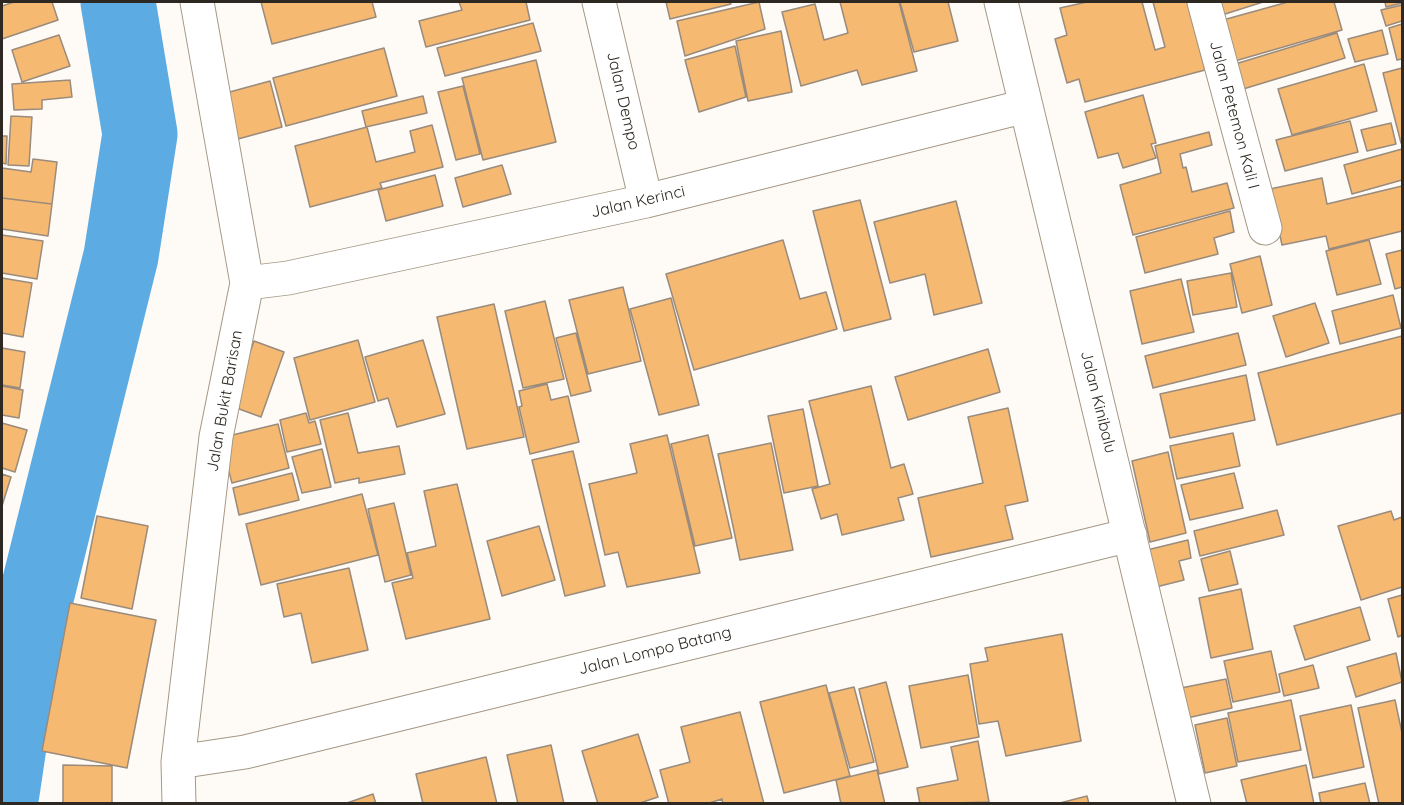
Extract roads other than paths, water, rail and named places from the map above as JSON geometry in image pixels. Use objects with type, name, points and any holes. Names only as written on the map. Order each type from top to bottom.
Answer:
[{"type":"street","name":"Jalan Bukit Barisan","points":[[179,804],[178,762],[216,437],[247,283],[197,2]]},
{"type":"street","name":"Jalan Dempo","points":[[599,2],[646,201]]},
{"type":"street","name":"Jalan Kinibalu","points":[[1001,2],[1194,804]]},
{"type":"street","name":"Jalan Petemon Kali I","points":[[1204,2],[1264,228]]},
{"type":"street","name":"Jalan Kerinci","points":[[247,283],[288,278],[646,201],[1026,106]]},
{"type":"street","name":"Jalan Lompo Batang","points":[[178,762],[245,752],[1130,535]]},
{"type":"waterway","points":[[2,793],[24,646],[121,256],[140,134],[118,2]]}]
